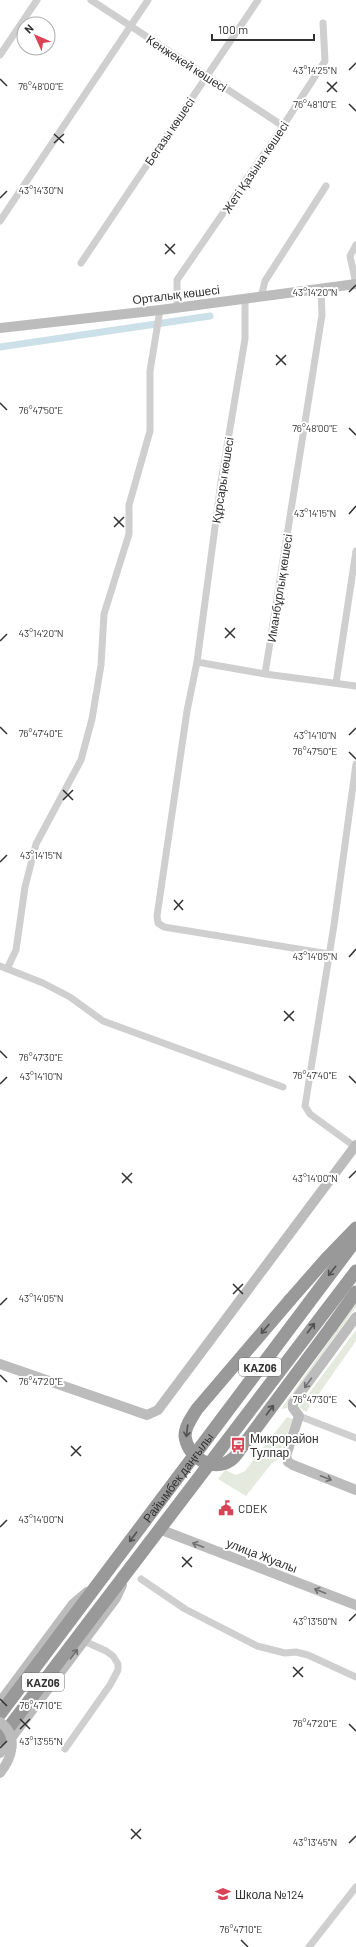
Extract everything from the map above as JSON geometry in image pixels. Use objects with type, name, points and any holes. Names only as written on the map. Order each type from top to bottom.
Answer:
[{"type":"highway","points":[[356,1228],[326,1259],[197,1408],[188,1422],[185,1436],[188,1446],[196,1458],[205,1463],[217,1465],[230,1461],[239,1451],[356,1292]]},
{"type":"highway","name":"Райымбек даңғылы","points":[[0,1714],[356,1240]]},
{"type":"highway","name":"Райымбек даңғылы","points":[[0,1740],[356,1271]]},
{"type":"street","points":[[0,55],[37,0]]},
{"type":"street","name":"Кенжекей көшесі","points":[[91,0],[283,126]]},
{"type":"street","points":[[0,221],[148,0]]},
{"type":"street","name":"Бегазы көшесі","points":[[81,263],[206,75],[258,0]]},
{"type":"street","name":"Жеті Қазына көшесі","points":[[177,308],[177,280],[283,126],[325,60],[323,23]]},
{"type":"street","points":[[261,297],[265,281],[326,186]]},
{"type":"street","points":[[356,245],[350,256],[356,284]]},
{"type":"street","name":"Орталық көшесі","points":[[0,328],[177,308],[356,284]]},
{"type":"street","name":"Иманбұрлық көшесі","points":[[265,674],[322,315],[321,288]]},
{"type":"street","name":"Құрсары көшесі","points":[[245,298],[245,339],[221,482],[197,662],[186,718],[157,916],[158,923],[164,927],[329,954]]},
{"type":"street","points":[[7,969],[16,950],[25,887],[36,844],[81,760],[92,720],[101,665],[104,614],[129,534],[129,505],[150,431],[150,371],[160,310]]},
{"type":"street","points":[[336,683],[356,551]]},
{"type":"street","points":[[197,662],[265,674],[356,686]]},
{"type":"street","points":[[0,1364],[147,1415],[158,1410],[355,1146],[310,1114],[305,1106],[329,954],[356,764]]},
{"type":"street","points":[[0,966],[43,983],[70,997],[103,1021],[283,1087]]},
{"type":"street","points":[[356,1317],[293,1404],[293,1408],[299,1416],[356,1438]]},
{"type":"street","points":[[299,1416],[286,1456],[288,1462],[356,1490]]},
{"type":"street","name":"улица Жуалы","points":[[159,1529],[356,1605]]},
{"type":"street","points":[[0,1753],[116,1598],[129,1569]]},
{"type":"street","points":[[141,1579],[185,1609],[257,1646],[285,1653],[296,1652],[356,1677]]},
{"type":"street","points":[[0,1702],[4,1691],[73,1604],[100,1580]]},
{"type":"street","points":[[65,1749],[110,1685],[118,1670],[118,1664],[113,1656],[106,1651],[84,1641]]},
{"type":"street","points":[[0,1722],[9,1733],[12,1744],[11,1756],[0,1773]]},
{"type":"street","points":[[310,1947],[356,1887]]},
{"type":"shaded area","points":[[356,1303],[356,1307],[289,1401],[288,1408],[281,1409]]},
{"type":"shaded area","points":[[356,1330],[356,1341],[306,1412],[299,1407]]},
{"type":"shaded area","points":[[287,1417],[293,1419],[277,1460],[272,1463],[246,1496],[218,1479],[225,1470],[236,1475],[245,1471]]},
{"type":"waterway","points":[[0,347],[210,316]]},
{"type":"place","name":"Микрорайон Тулпар","points":[[238,1445]]},
{"type":"place","name":"CDEK","points":[[226,1508]]},
{"type":"place","name":"Школа №124","points":[[223,1894]]}]
